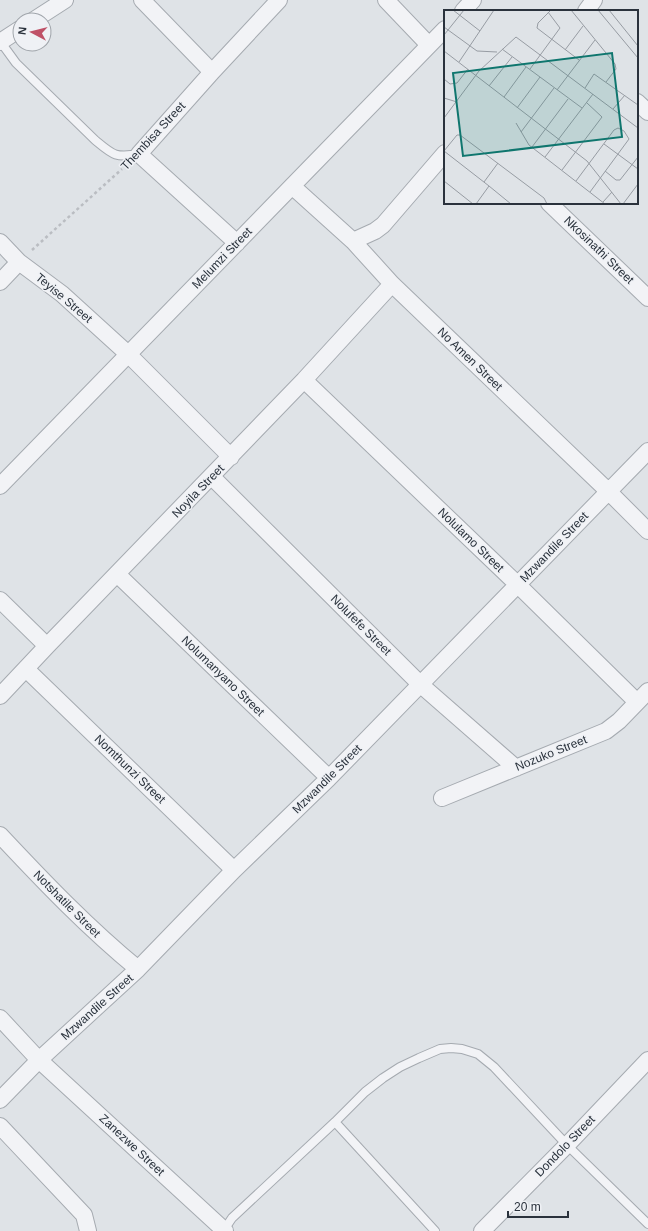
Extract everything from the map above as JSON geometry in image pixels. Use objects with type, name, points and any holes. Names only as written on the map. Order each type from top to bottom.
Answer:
[{"type":"street","points":[[46,12],[65,0]]},
{"type":"street","points":[[142,0],[212,72]]},
{"type":"street","points":[[386,0],[429,45]]},
{"type":"street","points":[[464,10],[473,0]]},
{"type":"street","points":[[587,10],[594,0]]},
{"type":"street","name":"Thembisa Street","points":[[139,154],[276,1]]},
{"type":"street","name":"Melumzi Street","points":[[0,486],[444,30]]},
{"type":"street","points":[[0,42],[12,34]]},
{"type":"street","points":[[638,103],[648,112]]},
{"type":"street","points":[[139,154],[237,243]]},
{"type":"street","points":[[353,241],[375,231],[383,225],[444,154]]},
{"type":"street","name":"No Amen Street","points":[[292,186],[353,241],[392,284],[648,531]]},
{"type":"street","name":"Nkosinathi Street","points":[[550,204],[648,298]]},
{"type":"street","name":"Teyise Street","points":[[0,242],[19,262],[62,294],[128,354],[231,457]]},
{"type":"street","points":[[0,282],[19,262]]},
{"type":"street","name":"Noyila Street","points":[[0,696],[212,477],[392,284]]},
{"type":"street","name":"Nolulamo Street","points":[[304,380],[518,584],[637,702]]},
{"type":"street","name":"Mzwandile Street","points":[[0,1100],[39,1060],[138,969],[234,870],[329,778],[648,451]]},
{"type":"street","name":"Nolufefe Street","points":[[212,477],[421,685],[516,768]]},
{"type":"street","name":"Nolumanyano Street","points":[[117,574],[329,778]]},
{"type":"street","points":[[0,600],[47,646]]},
{"type":"street","name":"Nomthunzi Street","points":[[26,669],[234,870]]},
{"type":"street","name":"Nozuko Street","points":[[442,798],[606,731],[619,721],[648,691]]},
{"type":"street","name":"Notshatile Street","points":[[0,835],[94,931],[138,969]]},
{"type":"street","points":[[0,1018],[39,1060]]},
{"type":"street","name":"Zanezwe Street","points":[[39,1060],[225,1231]]},
{"type":"street","name":"Dondolo Street","points":[[482,1231],[648,1060]]},
{"type":"street","points":[[0,1126],[84,1215],[88,1231]]},
{"type":"lane","points":[[0,42],[16,63],[104,148],[118,156],[139,154]]},
{"type":"lane","points":[[225,1231],[232,1218],[364,1092],[400,1067],[440,1049],[451,1048],[462,1049],[478,1054],[494,1067],[567,1145],[648,1224]]},
{"type":"lane","points":[[334,1122],[435,1231]]},
{"type":"path","name":"Thembisa Street","points":[[19,262],[139,154]]}]
